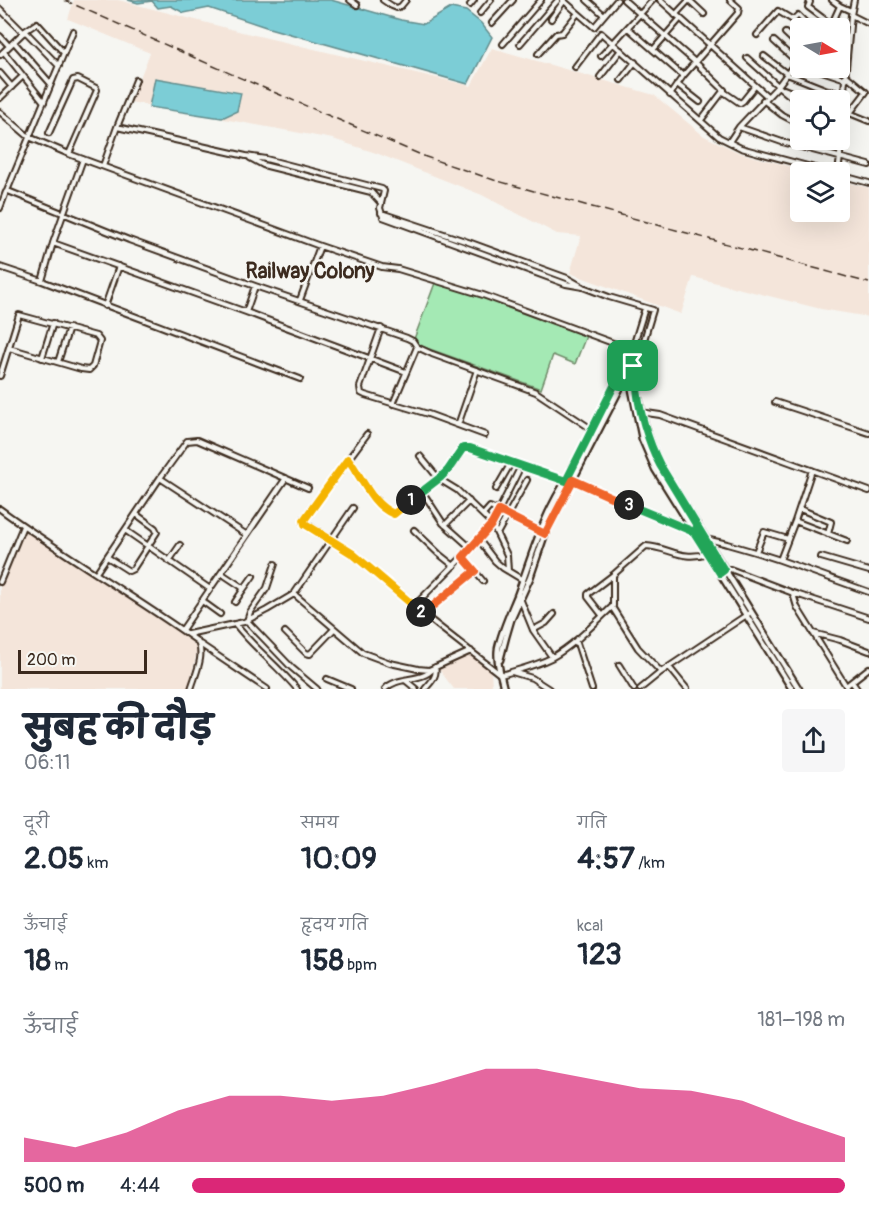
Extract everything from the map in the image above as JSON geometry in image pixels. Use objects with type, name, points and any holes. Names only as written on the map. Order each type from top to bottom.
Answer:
[{"type":"street","points":[[350,0],[357,5]]},
{"type":"street","points":[[383,0],[398,8],[406,0]]},
{"type":"street","points":[[470,5],[474,0]]},
{"type":"street","points":[[480,13],[490,0]]},
{"type":"street","points":[[492,23],[513,0]]},
{"type":"street","points":[[503,44],[541,0]]},
{"type":"street","points":[[520,44],[558,0]]},
{"type":"street","points":[[587,0],[604,15]]},
{"type":"street","points":[[594,27],[617,0]]},
{"type":"street","points":[[624,0],[695,62],[724,92],[742,102],[755,86]]},
{"type":"street","points":[[601,57],[653,0]]},
{"type":"street","points":[[660,0],[790,121]]},
{"type":"street","points":[[675,15],[689,0],[704,14]]},
{"type":"street","points":[[670,95],[683,76],[739,11],[739,8],[730,0]]},
{"type":"street","points":[[808,0],[810,2],[808,7],[821,18]]},
{"type":"street","points":[[832,0],[869,24]]},
{"type":"street","points":[[850,24],[854,0]]},
{"type":"street","points":[[551,19],[564,1],[719,137],[741,148],[793,162]]},
{"type":"street","points":[[835,18],[840,6]]},
{"type":"street","points":[[0,9],[59,66]]},
{"type":"street","points":[[757,35],[778,11],[790,18]]},
{"type":"street","points":[[538,54],[556,34],[562,33],[578,13]]},
{"type":"street","points":[[653,50],[680,19]]},
{"type":"street","points":[[44,102],[2,53],[24,32],[38,23],[64,53]]},
{"type":"street","points":[[628,28],[683,76]]},
{"type":"street","points":[[0,208],[74,31]]},
{"type":"street","points":[[575,68],[601,33]]},
{"type":"street","points":[[785,33],[790,38]]},
{"type":"street","points":[[0,36],[9,46]]},
{"type":"street","points":[[774,41],[790,54]]},
{"type":"street","points":[[14,42],[51,84]]},
{"type":"street","points":[[600,77],[621,50]]},
{"type":"street","points":[[764,56],[787,74],[829,90]]},
{"type":"street","points":[[747,58],[790,96]]},
{"type":"street","points":[[621,80],[635,62]]},
{"type":"street","points":[[729,142],[765,98],[779,87],[790,70]]},
{"type":"street","points":[[0,73],[12,87]]},
{"type":"street","points":[[0,98],[23,76]]},
{"type":"street","points":[[847,78],[866,93],[850,112],[869,121]]},
{"type":"street","points":[[49,133],[73,81],[78,80],[96,88],[69,154]]},
{"type":"street","points":[[102,166],[136,80]]},
{"type":"street","points":[[677,84],[700,102]]},
{"type":"street","points":[[779,87],[790,91]]},
{"type":"street","points":[[701,120],[724,92]]},
{"type":"street","points":[[0,112],[29,137],[82,159],[320,246],[382,267],[398,269],[483,295],[632,350]]},
{"type":"street","points":[[117,127],[266,159],[382,189],[384,193],[380,203],[380,213],[383,217],[566,285],[583,287],[653,311],[637,369],[638,412],[642,439],[649,456],[694,532]]},
{"type":"street","points":[[739,127],[782,142],[869,165]]},
{"type":"street","points":[[840,150],[840,162]]},
{"type":"street","points":[[246,156],[263,165],[371,192],[380,203]]},
{"type":"street","points":[[42,281],[52,243],[82,159]]},
{"type":"street","points":[[330,182],[331,176]]},
{"type":"street","points":[[850,177],[869,183]]},
{"type":"street","points":[[7,191],[129,240],[411,339],[417,347],[432,354],[538,393],[595,431]]},
{"type":"street","points":[[52,243],[406,372]]},
{"type":"street","points":[[300,300],[320,246]]},
{"type":"street","points":[[105,306],[119,266]]},
{"type":"street","points":[[0,267],[300,379]]},
{"type":"street","points":[[246,312],[255,286]]},
{"type":"street","points":[[595,431],[626,366],[645,308]]},
{"type":"street","points":[[0,376],[19,315],[53,323],[96,336],[99,339],[90,370],[9,348]]},
{"type":"street","points":[[42,358],[53,323]]},
{"type":"street","points":[[58,362],[69,328]]},
{"type":"street","points":[[381,328],[360,387],[361,393],[485,435]]},
{"type":"street","points":[[393,404],[417,347]]},
{"type":"street","points":[[626,366],[635,366],[637,369]]},
{"type":"street","points":[[458,425],[477,370]]},
{"type":"street","points":[[621,374],[623,383]]},
{"type":"street","points":[[623,383],[631,385],[636,382]]},
{"type":"street","points":[[504,689],[499,666],[523,580],[542,533],[595,431],[623,383]]},
{"type":"street","points":[[631,385],[638,412],[660,465],[746,616],[792,689]]},
{"type":"street","points":[[775,402],[869,433]]},
{"type":"street","points":[[638,412],[660,415],[869,491]]},
{"type":"street","points":[[367,434],[304,519],[305,524],[368,566],[423,614],[501,675]]},
{"type":"street","points":[[96,573],[185,443],[191,440],[197,440],[308,488]]},
{"type":"street","points":[[348,459],[370,493],[381,506],[393,513],[439,479],[463,448],[470,448],[569,480],[702,537],[756,552],[869,592]]},
{"type":"street","points":[[420,456],[439,479],[453,487],[492,524],[507,555],[508,570]]},
{"type":"street","points":[[496,489],[511,463]]},
{"type":"street","points":[[780,560],[812,470]]},
{"type":"street","points":[[414,606],[492,524],[518,472]]},
{"type":"street","points":[[160,478],[247,535]]},
{"type":"street","points":[[182,630],[286,478]]},
{"type":"street","points":[[497,534],[527,480]]},
{"type":"street","points":[[422,491],[445,525],[471,548]]},
{"type":"street","points":[[445,525],[469,501]]},
{"type":"street","points":[[483,514],[490,507],[542,533]]},
{"type":"street","points":[[188,634],[248,621],[294,594],[353,508]]},
{"type":"street","points":[[800,508],[831,522],[828,534]]},
{"type":"street","points":[[0,509],[267,689]]},
{"type":"street","points":[[107,557],[131,571],[148,546],[157,530],[136,514]]},
{"type":"street","points":[[795,521],[847,541]]},
{"type":"street","points":[[0,582],[23,526]]},
{"type":"street","points":[[125,530],[210,589]]},
{"type":"street","points":[[414,530],[454,566]]},
{"type":"street","points":[[756,552],[764,532],[788,539]]},
{"type":"street","points":[[519,597],[530,578],[542,533]]},
{"type":"street","points":[[702,537],[707,553],[751,612],[799,689]]},
{"type":"street","points":[[479,540],[495,561],[523,580]]},
{"type":"street","points":[[169,561],[180,545]]},
{"type":"street","points":[[602,615],[588,594],[646,546],[687,556],[707,553]]},
{"type":"street","points":[[463,557],[483,580]]},
{"type":"street","points":[[821,557],[869,571]]},
{"type":"street","points":[[248,621],[250,612],[267,588],[275,564]]},
{"type":"street","points":[[722,572],[730,569],[869,618]]},
{"type":"street","points":[[423,614],[475,571]]},
{"type":"street","points":[[221,573],[240,585],[243,590]]},
{"type":"street","points":[[501,675],[552,657],[576,640],[612,607],[614,601],[613,575]]},
{"type":"street","points":[[235,602],[253,576]]},
{"type":"street","points":[[793,593],[797,607],[847,688],[869,668]]},
{"type":"street","points":[[294,594],[366,655],[390,663],[423,670],[435,668],[471,651]]},
{"type":"street","points":[[519,597],[533,630],[552,657]]},
{"type":"street","points":[[201,601],[220,614]]},
{"type":"street","points":[[612,607],[638,648],[661,672]]},
{"type":"street","points":[[640,689],[661,672],[751,612]]},
{"type":"street","points":[[533,630],[544,624],[554,614]]},
{"type":"street","points":[[248,621],[292,668],[317,689]]},
{"type":"street","points":[[236,625],[297,689]]},
{"type":"street","points":[[285,632],[306,653],[310,654],[334,629]]},
{"type":"street","points":[[813,633],[869,651]]},
{"type":"street","points":[[576,640],[592,689]]},
{"type":"street","points":[[192,689],[200,644]]},
{"type":"street","points":[[619,665],[634,689]]},
{"type":"street","points":[[669,667],[687,689]]},
{"type":"street","points":[[385,689],[389,684],[430,673],[435,668]]},
{"type":"street","points":[[425,689],[435,675],[435,668]]},
{"type":"street","points":[[512,672],[532,678],[549,689]]},
{"type":"street","points":[[327,679],[351,689]]},
{"type":"street","points":[[404,680],[416,689]]},
{"type":"street","points":[[852,682],[857,689]]},
{"type":"shaded area","points":[[74,0],[118,0],[471,86],[492,48],[654,95],[704,136],[740,153],[790,166],[790,222],[850,222],[850,183],[869,188],[869,317],[821,309],[693,277],[681,314],[570,273],[581,236],[557,234],[482,195],[376,153],[333,139],[130,102],[150,53],[68,19]]},
{"type":"shaded area","points":[[24,527],[182,633],[198,648],[188,689],[0,689],[0,583]]},
{"type":"shaded area","points":[[471,651],[491,667],[492,689],[454,689],[437,667]]},
{"type":"green space","points":[[435,283],[488,299],[586,336],[575,364],[553,355],[541,389],[421,346],[414,339]]},
{"type":"water","points":[[128,0],[331,0],[401,20],[424,24],[451,8],[466,11],[481,23],[492,37],[468,84],[269,28],[209,8],[184,13],[171,6],[158,8],[152,1],[138,3]]},
{"type":"water","points":[[155,78],[241,93],[237,111],[222,118],[149,107]]},
{"type":"railway","points":[[64,0],[426,157],[494,180],[869,283]]},
{"type":"district","name":"Railway Colony","points":[[310,271]]},
{"type":"route","points":[[627,365],[633,366],[637,367],[636,382],[641,412],[652,449],[724,570],[720,573],[694,532],[573,480],[545,534],[499,511],[492,524],[463,557],[475,571],[423,614],[353,554],[304,522],[348,459],[375,499],[394,514],[441,477],[463,448],[470,448],[566,481],[616,382],[627,365]]}]
